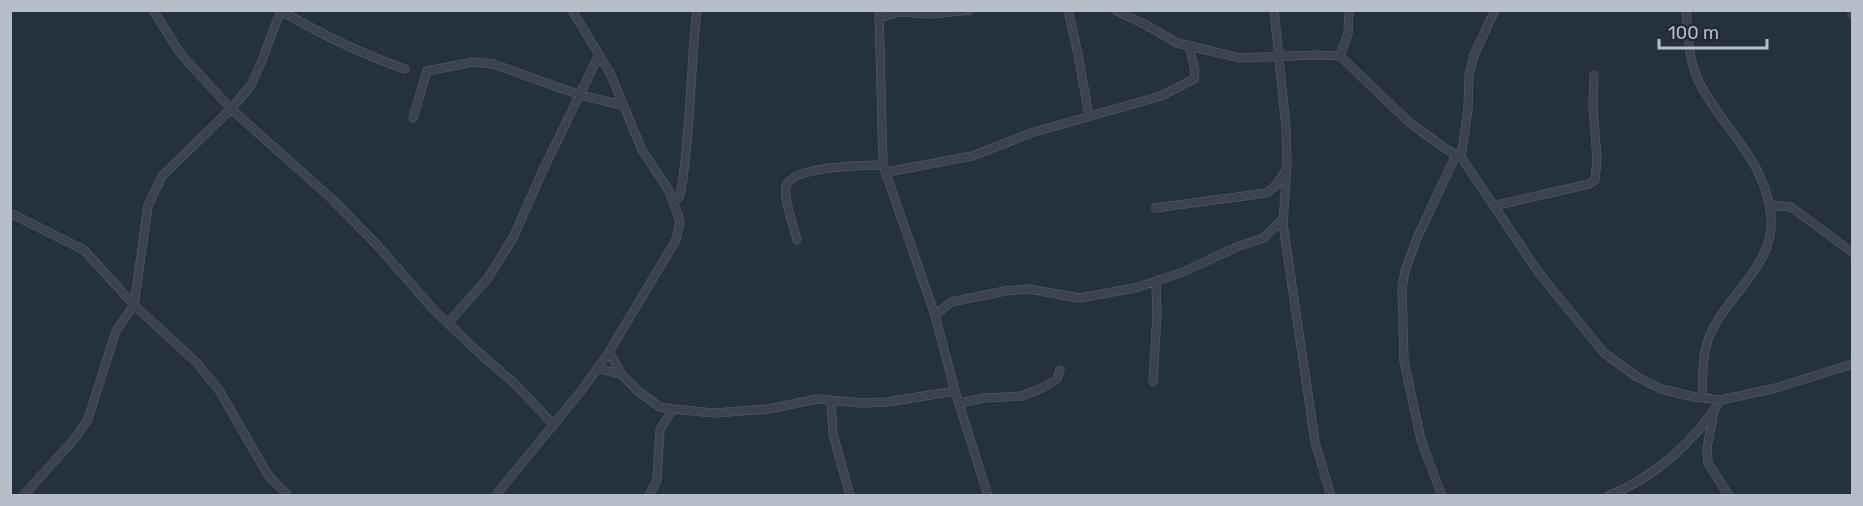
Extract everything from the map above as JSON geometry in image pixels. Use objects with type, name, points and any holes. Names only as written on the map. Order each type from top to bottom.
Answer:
[{"type":"street","points":[[153,10],[180,53],[231,109],[332,199],[448,323],[515,384],[554,425]]},
{"type":"street","points":[[495,495],[554,425],[609,352],[676,240],[680,221],[669,191],[642,150],[610,73],[572,10]]},
{"type":"street","points":[[673,202],[679,197],[681,191],[686,158],[698,10]]},
{"type":"street","points":[[970,10],[932,14],[899,12],[879,14],[885,169],[935,315],[955,391],[988,495]]},
{"type":"street","points":[[1068,10],[1089,117]]},
{"type":"street","points":[[1115,10],[1177,43],[1240,58],[1340,56],[1410,123],[1458,156],[1539,273],[1604,354],[1653,385],[1703,398],[1721,400],[1776,388],[1852,364]]},
{"type":"street","points":[[1274,10],[1286,127],[1286,170],[1282,220],[1313,432],[1331,495]]},
{"type":"street","points":[[1340,56],[1348,33],[1349,10]]},
{"type":"street","points":[[1442,495],[1421,440],[1404,361],[1402,288],[1405,271],[1417,238],[1458,156],[1467,109],[1469,75],[1474,55],[1496,10]]},
{"type":"street","points":[[1686,10],[1689,51],[1698,81],[1721,118],[1758,169],[1771,218],[1769,243],[1757,269],[1719,318],[1708,341],[1702,370],[1703,398]]},
{"type":"street","points":[[23,495],[77,436],[88,419],[116,331],[134,305],[148,206],[162,176],[231,109],[256,75],[281,11],[334,41],[405,69]]},
{"type":"street","points":[[797,240],[786,196],[787,182],[791,179],[847,165],[885,169],[972,156],[1031,132],[1161,96],[1194,79],[1195,70],[1189,46]]},
{"type":"street","points":[[448,323],[488,278],[513,238],[599,55]]},
{"type":"street","points":[[413,118],[427,71],[473,62],[493,64],[580,95],[622,105]]},
{"type":"street","points":[[1493,206],[1589,184],[1595,180],[1597,160],[1593,106],[1594,75]]},
{"type":"street","points":[[1155,208],[1267,193],[1286,170]]},
{"type":"street","points":[[1769,205],[1791,207],[1852,252]]},
{"type":"street","points":[[10,213],[84,250],[134,305],[206,372],[219,390],[268,475],[288,495]]},
{"type":"street","points":[[935,315],[951,302],[1005,291],[1029,288],[1079,298],[1117,292],[1156,282],[1264,237],[1282,220]]},
{"type":"street","points":[[1153,382],[1157,314],[1156,282]]},
{"type":"street","points":[[609,352],[622,375],[638,391],[660,407],[673,409],[714,412],[742,411],[769,409],[817,399],[887,402],[955,391]]},
{"type":"street","points":[[597,368],[622,375]]},
{"type":"street","points":[[959,403],[985,398],[1022,396],[1057,379],[1060,370]]},
{"type":"street","points":[[1608,495],[1628,488],[1659,469],[1714,411],[1721,400]]},
{"type":"street","points":[[831,401],[833,434],[850,495]]},
{"type":"street","points":[[649,495],[657,480],[660,430],[673,409]]},
{"type":"street","points":[[1714,411],[1707,448],[1708,463],[1729,495]]}]
